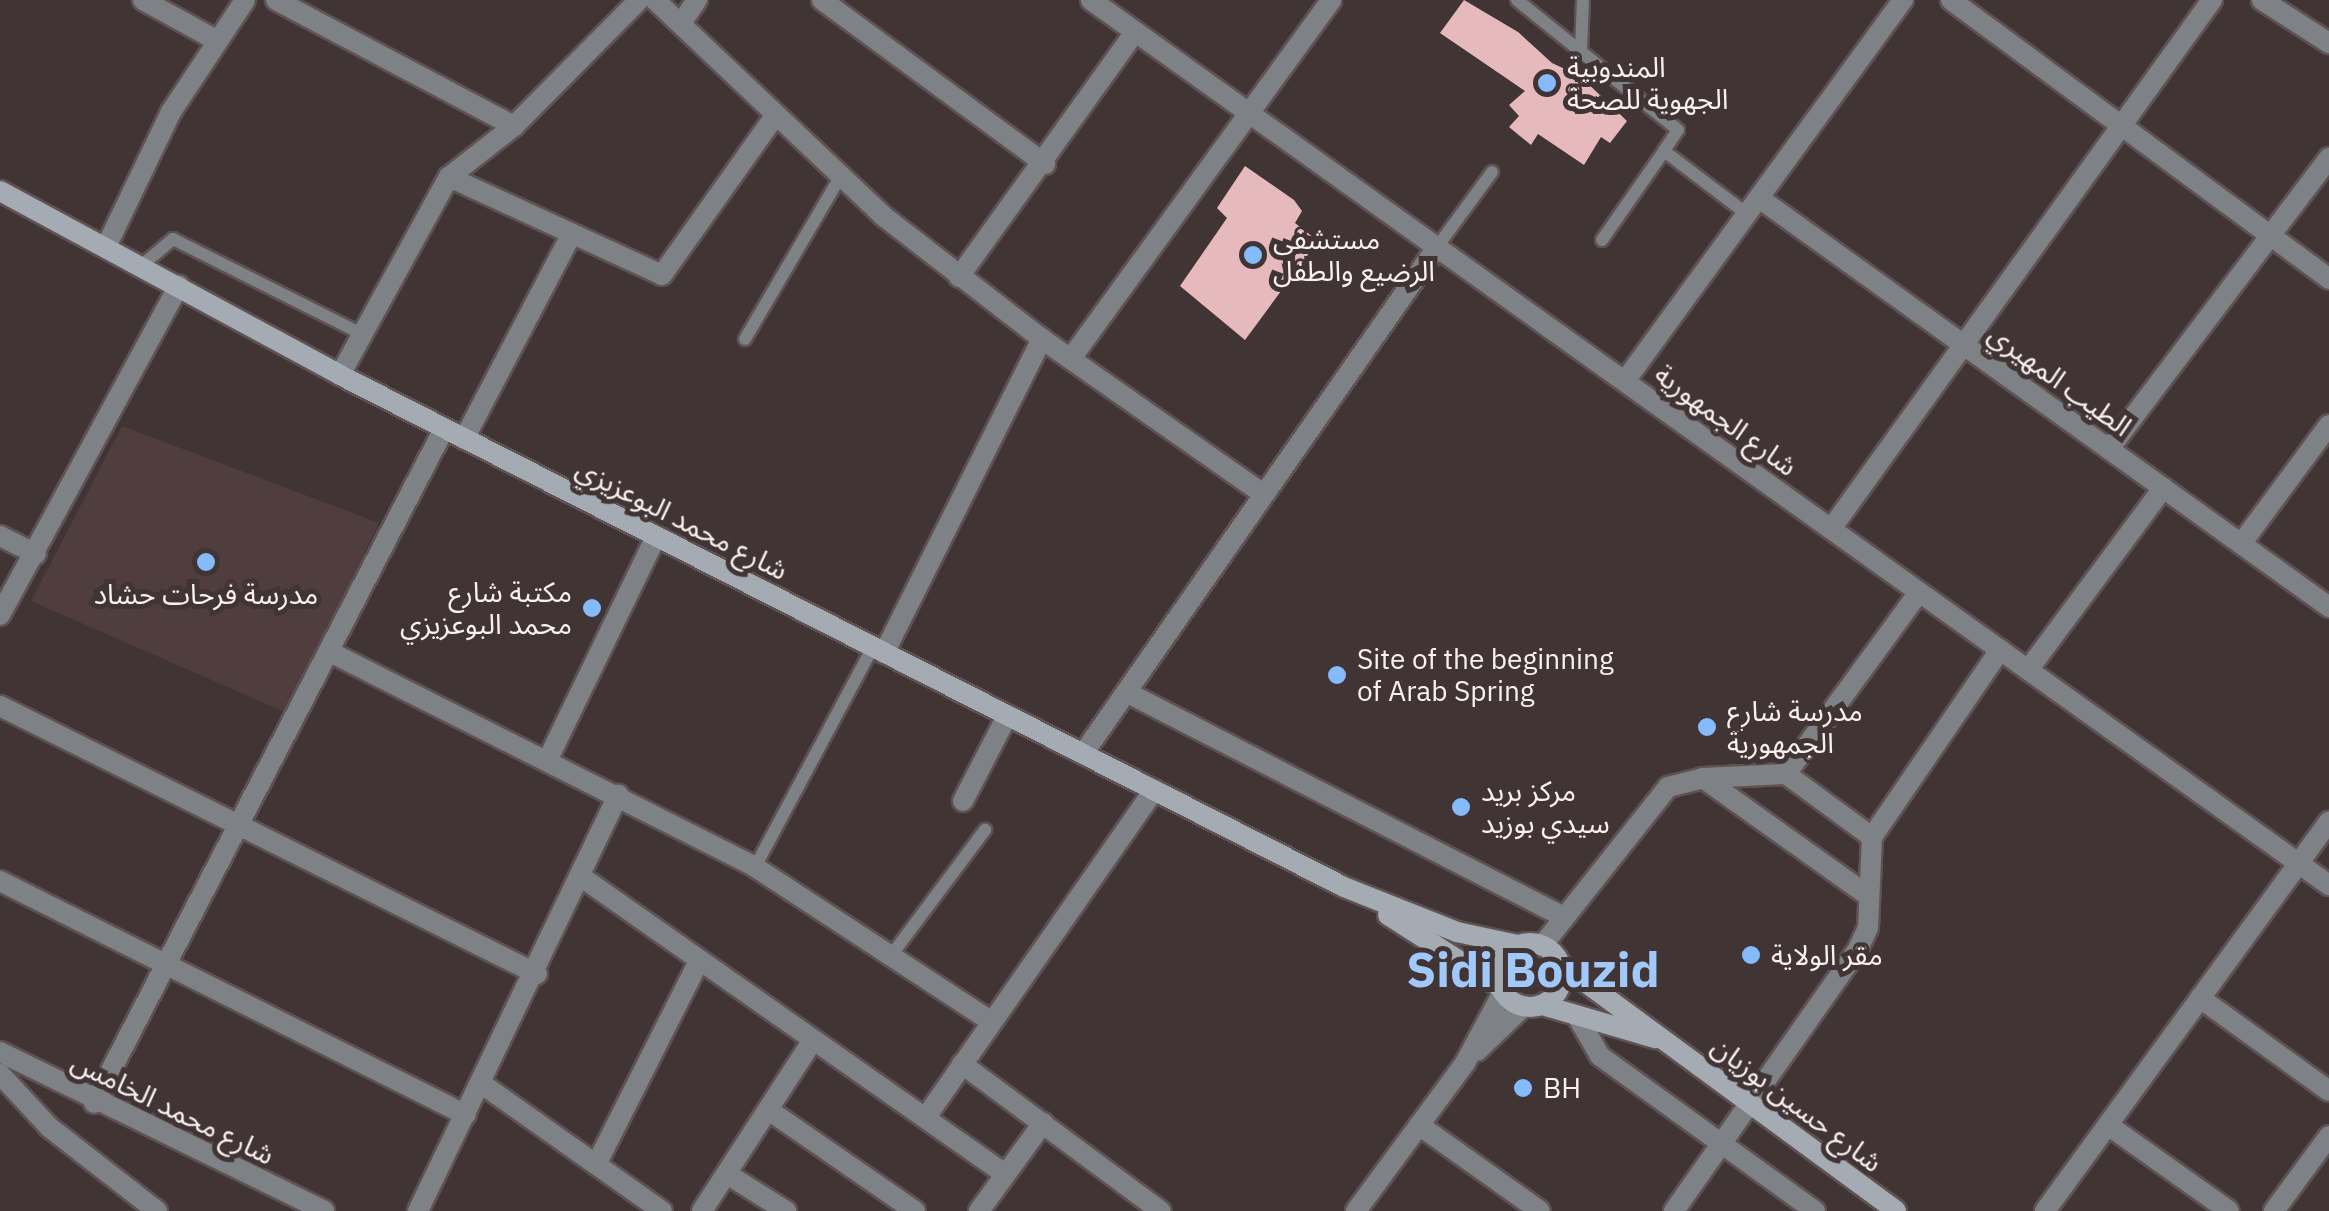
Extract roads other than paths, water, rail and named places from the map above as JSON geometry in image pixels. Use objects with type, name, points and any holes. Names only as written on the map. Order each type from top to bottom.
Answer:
[{"type":"main road","name":"شارع محمد البوعزيزي","points":[[0,191],[340,376],[1344,887],[1457,932],[1518,945]]},
{"type":"main road","name":"شارع محمد البوعزيزي","points":[[1344,887],[1501,990]]},
{"type":"main road","points":[[1518,945],[1542,946],[1560,963],[1559,988],[1533,1006],[1501,990],[1500,963],[1518,945]]},
{"type":"main road","name":"شارع حسين بوزيان","points":[[1560,963],[1896,1211]]},
{"type":"main road","name":"شارع حسين بوزيان","points":[[1533,1006],[1667,1041]]},
{"type":"street","points":[[143,0],[218,41]]},
{"type":"street","points":[[106,248],[171,112],[245,0]]},
{"type":"street","points":[[276,0],[514,126]]},
{"type":"street","points":[[340,376],[449,177],[514,126],[639,0]]},
{"type":"street","points":[[655,0],[840,177],[959,277],[1263,494]]},
{"type":"street","points":[[682,22],[697,0]]},
{"type":"street","points":[[822,0],[1045,164]]},
{"type":"street","name":"شارع الجمهورية","points":[[1091,0],[2329,886]]},
{"type":"street","points":[[1072,357],[1331,0]]},
{"type":"street","points":[[1625,382],[1903,0]]},
{"type":"street","points":[[1950,0],[2329,279]]},
{"type":"street","points":[[1831,530],[2212,0]]},
{"type":"street","points":[[2262,0],[2329,43]]},
{"type":"street","points":[[959,277],[1045,164],[1135,32]]},
{"type":"street","points":[[449,177],[662,275],[775,116]]},
{"type":"street","points":[[2109,449],[2329,158]]},
{"type":"street","name":"الطيب المهيري","points":[[1753,206],[1964,346],[2329,607]]},
{"type":"street","points":[[464,440],[571,235]]},
{"type":"street","points":[[1083,754],[1437,247]]},
{"type":"street","points":[[0,614],[36,554],[178,285]]},
{"type":"street","points":[[878,650],[1042,339]]},
{"type":"street","points":[[2241,544],[2329,425]]},
{"type":"street","points":[[94,1104],[444,429]]},
{"type":"street","points":[[2028,670],[2163,488]]},
{"type":"street","points":[[0,536],[36,554]]},
{"type":"street","points":[[548,759],[656,537]]},
{"type":"street","points":[[1786,774],[1919,592]]},
{"type":"street","points":[[1674,1211],[1858,948],[1868,928],[1872,838],[2000,650]]},
{"type":"street","points":[[330,652],[755,867],[992,1022]]},
{"type":"street","points":[[1126,692],[1564,917]]},
{"type":"street","points":[[0,706],[537,974]]},
{"type":"street","points":[[962,801],[1007,716]]},
{"type":"street","points":[[1542,946],[1654,798],[1668,787],[1703,778],[1786,774],[1872,838]]},
{"type":"street","points":[[1703,778],[1868,894]]},
{"type":"street","points":[[926,1117],[1154,790]]},
{"type":"street","points":[[418,1211],[537,974],[618,795]]},
{"type":"street","points":[[2045,1211],[2329,821]]},
{"type":"street","points":[[580,876],[812,1043],[1005,1174]]},
{"type":"street","points":[[0,881],[466,1114]]},
{"type":"street","points":[[597,1163],[698,963]]},
{"type":"street","points":[[1356,1211],[1465,1063],[1501,990]]},
{"type":"street","points":[[2200,998],[2329,1091]]},
{"type":"street","points":[[1465,1063],[1533,1006]]},
{"type":"street","points":[[1577,1016],[1600,1056],[1814,1211]]},
{"type":"street","points":[[702,1211],[812,1043]]},
{"type":"street","name":"شارع محمد الخامس","points":[[0,1052],[94,1104],[324,1211]]},
{"type":"street","points":[[962,1064],[1162,1211]]},
{"type":"street","points":[[0,1074],[49,1127],[157,1211]]},
{"type":"street","points":[[482,1084],[662,1211]]},
{"type":"street","points":[[770,1111],[915,1211]]},
{"type":"street","points":[[979,1211],[1042,1123]]},
{"type":"street","points":[[2108,1124],[2229,1211]]},
{"type":"street","points":[[1419,1125],[1540,1211]]},
{"type":"street","points":[[2274,1211],[2329,1136]]},
{"type":"street","points":[[727,1174],[786,1211]]},
{"type":"lane","points":[[1518,0],[1678,130],[1602,240]]},
{"type":"lane","points":[[1582,50],[1583,0]]},
{"type":"lane","points":[[1664,151],[1753,206]]},
{"type":"lane","points":[[1437,247],[1492,172]]},
{"type":"lane","points":[[745,339],[840,177]]},
{"type":"lane","points":[[141,266],[172,239],[362,334]]},
{"type":"lane","points":[[755,867],[878,650]]},
{"type":"lane","points":[[893,954],[985,830]]},
{"type":"place","name":"المندوبية الجهوية للصحة","points":[[1547,83]]},
{"type":"place","name":"مستشفى الرضيع والطفل","points":[[1253,255]]},
{"type":"place","name":"مدرسة فرحات حشاد","points":[[206,562]]},
{"type":"place","name":"مكتبة شارع محمد البوعزيزي","points":[[592,608]]},
{"type":"place","name":"Site of the beginning of Arab Spring","points":[[1337,675]]},
{"type":"place","name":"مدرسة شارع الجمهورية","points":[[1707,727]]},
{"type":"place","name":"مركز بريد سيدي بوزيد","points":[[1461,807]]},
{"type":"place","name":"مقر الولاية","points":[[1751,955]]},
{"type":"place","name":"BH","points":[[1523,1088]]},
{"type":"district","name":"Sidi Bouzid","points":[[1533,970]]}]
